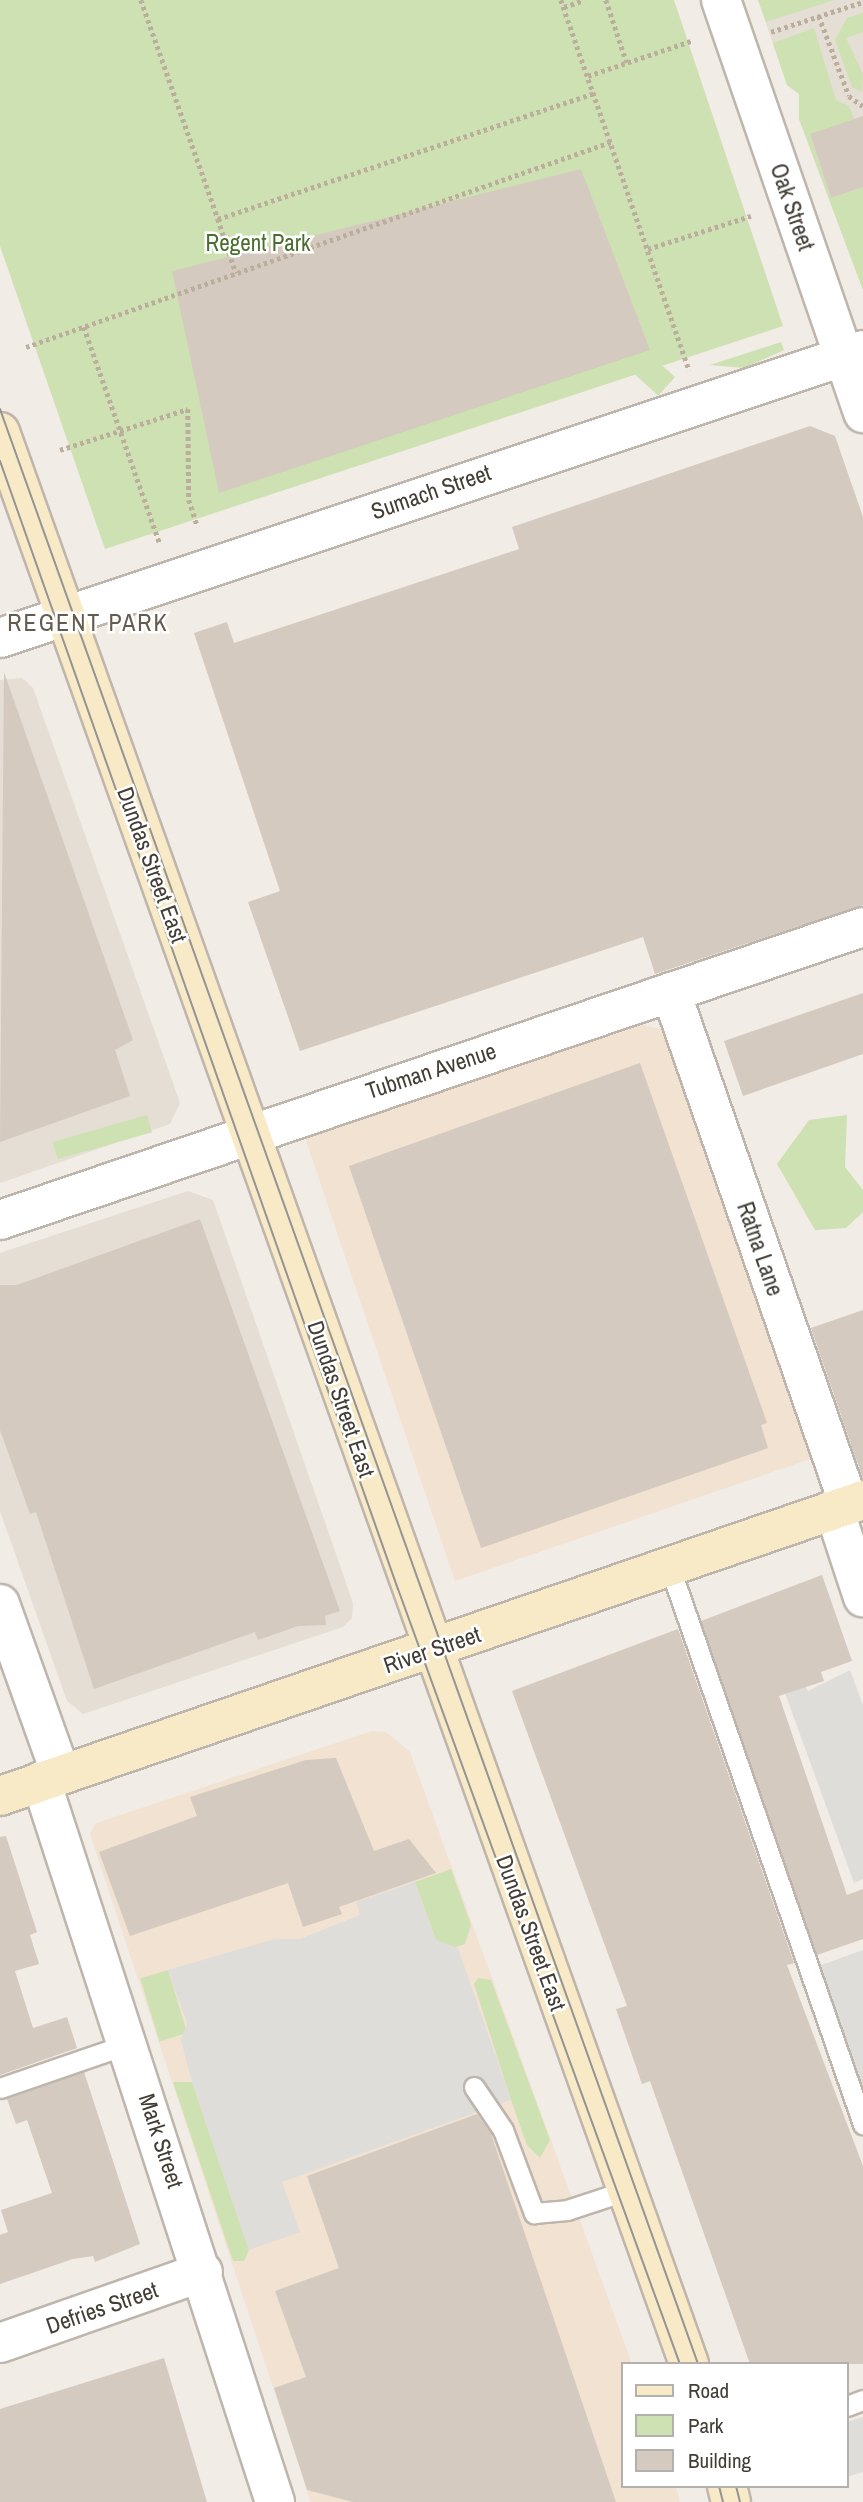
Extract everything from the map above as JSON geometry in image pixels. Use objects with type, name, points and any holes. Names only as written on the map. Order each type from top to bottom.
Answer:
[{"type":"street","name":"Oak Street","points":[[721,0],[853,353],[863,414]]},
{"type":"street","name":"Sumach Street","points":[[0,638],[853,353]]},
{"type":"street","name":"Dundas Street East","points":[[0,432],[63,617],[430,1651],[688,2362]]},
{"type":"street","name":"Tubman Avenue","points":[[0,1220],[247,1133],[863,927]]},
{"type":"street","name":"Ratna Lane","points":[[671,992],[848,1505],[863,1597]]},
{"type":"street","name":"River Street","points":[[0,1796],[430,1651],[848,1505]]},
{"type":"street","name":"Mark Street","points":[[0,1604],[128,2044],[275,2502]]},
{"type":"street","name":"Defries Street","points":[[0,2343],[203,2272]]},
{"type":"lane","points":[[670,1568],[863,2124]]},
{"type":"lane","points":[[0,2088],[128,2044]]},
{"type":"lane","points":[[474,2087],[503,2130],[534,2213],[567,2210],[625,2190]]},
{"type":"path","points":[[141,0],[236,273]]},
{"type":"path","points":[[561,0],[702,404]]},
{"type":"path","points":[[564,6],[583,0]]},
{"type":"path","points":[[606,0],[627,63]]},
{"type":"path","points":[[766,33],[859,2]]},
{"type":"path","points":[[819,16],[849,96],[863,106]]},
{"type":"path","points":[[588,76],[691,41]]},
{"type":"path","points":[[218,219],[594,93]]},
{"type":"path","points":[[26,347],[611,142]]},
{"type":"path","points":[[648,249],[751,216]]},
{"type":"path","points":[[84,327],[173,581]]},
{"type":"path","points":[[60,450],[188,409],[189,500],[198,527]]},
{"type":"shaded area","points":[[758,0],[863,0],[863,290],[799,119],[799,94],[787,85]]},
{"type":"shaded area","points":[[22,678],[33,688],[180,1103],[170,1124],[0,1183],[0,680]]},
{"type":"shaded area","points":[[643,1025],[675,1032],[822,1455],[455,1581],[304,1135]]},
{"type":"shaded area","points":[[188,1191],[213,1200],[353,1603],[352,1618],[343,1627],[83,1714],[67,1701],[0,1511],[0,1253]]},
{"type":"shaded area","points":[[850,1670],[863,1705],[863,1879],[854,1883],[785,1693],[805,1686],[808,1691]]},
{"type":"shaded area","points":[[372,1731],[386,1732],[410,1752],[631,2362],[622,2362],[622,2488],[676,2488],[680,2502],[311,2502],[90,1834],[96,1823]]},
{"type":"shaded area","points":[[415,1882],[436,1940],[458,1948],[511,2100],[282,2182],[300,2232],[249,2250],[192,2082],[181,2040],[187,2023],[168,1970],[275,1939],[300,1939],[360,1915],[356,1902]]},
{"type":"shaded area","points":[[863,1950],[863,2094],[816,1967]]},
{"type":"shaded area","points":[[863,2417],[863,2472],[849,2476],[849,2421]]},
{"type":"green space","name":"Regent Park","points":[[0,0],[674,0],[783,326],[105,549],[0,246]]},
{"type":"green space","points":[[230,0],[256,0],[675,377],[658,396],[225,5]]},
{"type":"green space","points":[[758,0],[834,0],[766,22]]},
{"type":"green space","points":[[863,13],[863,32],[846,38],[863,74],[862,92],[852,87],[835,40],[847,18]]},
{"type":"green space","points":[[814,28],[836,100],[849,106],[854,119],[810,135],[831,198],[863,187],[863,290],[799,119],[799,94],[787,85],[773,43]]},
{"type":"green space","points":[[781,342],[784,350],[744,368],[710,365]]},
{"type":"green space","points":[[147,1115],[152,1132],[58,1159],[53,1142]]},
{"type":"green space","points":[[847,1115],[845,1167],[863,1190],[863,1212],[846,1228],[815,1230],[777,1164],[809,1120]]},
{"type":"green space","points":[[451,1869],[471,1925],[465,1944],[450,1949],[436,1940],[415,1882]]},
{"type":"green space","points":[[168,1970],[187,2033],[160,2042],[140,1978]]},
{"type":"green space","points":[[478,1978],[491,1980],[550,2140],[540,2158],[527,2145],[511,2100],[474,1984]]},
{"type":"green space","points":[[173,2082],[192,2082],[249,2250],[244,2261],[233,2261]]},
{"type":"building","points":[[863,116],[863,187],[831,198],[810,134]]},
{"type":"building","points":[[581,169],[650,350],[219,493],[172,271]]},
{"type":"building","points":[[810,426],[835,436],[863,517],[863,905],[655,974],[643,937],[300,1051],[248,902],[280,891],[194,633],[227,622],[234,643],[519,549],[512,527]]},
{"type":"building","points":[[4,672],[133,1040],[115,1050],[130,1096],[0,1142]]},
{"type":"building","points":[[863,993],[863,1054],[743,1096],[724,1041]]},
{"type":"building","points":[[640,1063],[767,1423],[761,1425],[768,1448],[481,1548],[349,1166]]},
{"type":"building","points":[[200,1219],[340,1611],[325,1616],[326,1625],[298,1626],[258,1640],[255,1632],[94,1689],[36,1512],[30,1514],[0,1430],[0,1285],[17,1285]]},
{"type":"building","points":[[863,1310],[863,1479],[811,1328]]},
{"type":"building","points":[[822,1575],[852,1661],[821,1672],[824,1681],[779,1696],[847,1895],[863,1889],[863,1939],[817,1955],[701,1621]]},
{"type":"building","points":[[678,1629],[794,1963],[787,1965],[863,2166],[863,2364],[749,2362],[650,2081],[642,2084],[616,2009],[627,2006],[512,1691]]},
{"type":"building","points":[[336,1758],[374,1851],[409,1839],[436,1873],[339,1907],[342,1914],[303,1927],[288,1883],[130,1936],[99,1852],[197,1816],[190,1797],[306,1760]]},
{"type":"building","points":[[6,1836],[37,1932],[30,1935],[39,1964],[15,1971],[33,2028],[67,2017],[77,2048],[0,2075],[0,1837]]},
{"type":"building","points":[[84,2072],[140,2244],[95,2262],[93,2256],[73,2259],[0,2284],[0,2235],[8,2232],[1,2210],[52,2193],[27,2120],[16,2124],[7,2099]]},
{"type":"building","points":[[477,2114],[491,2134],[616,2502],[353,2502],[307,2490],[274,2388],[306,2377],[275,2291],[339,2268],[307,2176]]},
{"type":"building","points":[[164,2358],[207,2502],[0,2502],[0,2409]]},
{"type":"tram line","points":[[0,409],[697,2362]]},
{"type":"tram line","points":[[0,461],[398,1589],[679,2362]]},
{"type":"tram line","points":[[720,2488],[723,2502]]},
{"type":"tram line","points":[[736,2488],[740,2502]]},
{"type":"district","name":"REGENT PARK","points":[[88,623]]}]
